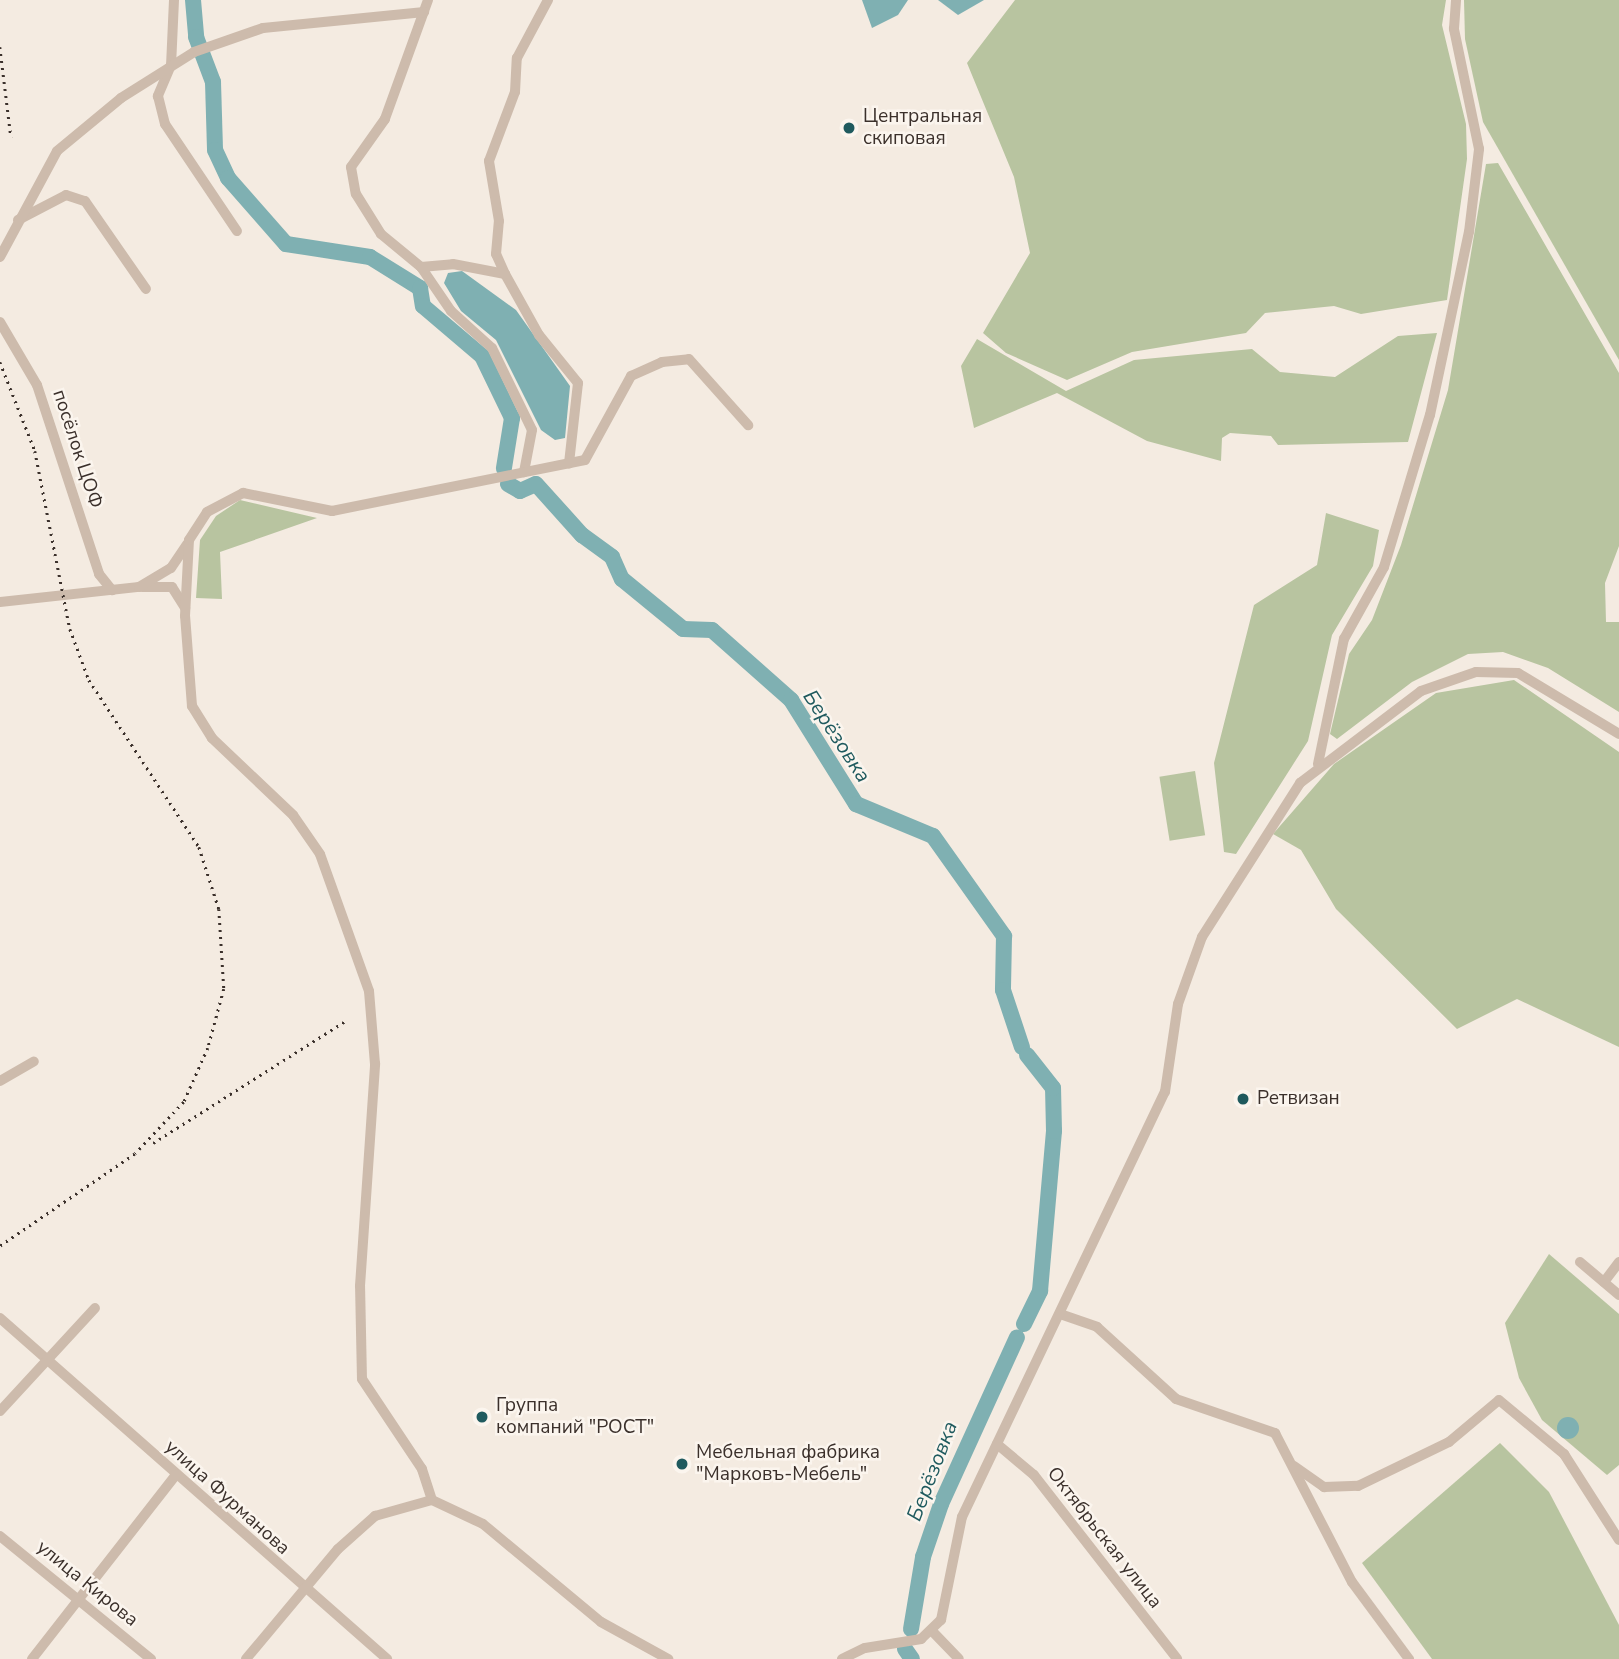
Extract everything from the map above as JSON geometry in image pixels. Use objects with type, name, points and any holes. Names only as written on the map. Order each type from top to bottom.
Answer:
[{"type":"street","points":[[174,0],[171,65],[158,96],[165,124],[237,230]]},
{"type":"street","points":[[428,0],[385,119],[351,167],[356,194],[381,234],[421,267],[451,311],[492,348],[532,430],[524,472]]},
{"type":"street","points":[[548,0],[517,58],[515,92],[489,161],[499,221],[496,254],[539,335],[578,383],[569,464]]},
{"type":"street","points":[[1318,764],[1344,639],[1384,567],[1430,415],[1469,232],[1479,149],[1454,29],[1456,0]]},
{"type":"street","points":[[0,257],[57,150],[171,65],[199,49],[263,28],[424,12]]},
{"type":"street","points":[[18,220],[66,195],[85,201],[146,289]]},
{"type":"street","points":[[421,267],[453,264],[505,274]]},
{"type":"street","name":"посёлок ЦОФ","points":[[0,322],[37,385],[99,574],[112,590]]},
{"type":"street","points":[[139,587],[171,568],[207,512],[243,493],[332,511],[585,460],[631,376],[662,362],[689,359],[748,425]]},
{"type":"street","points":[[189,540],[185,609],[188,681],[199,721],[293,815],[320,854],[369,991],[374,1064],[360,1286],[362,1379],[422,1469],[432,1500]]},
{"type":"street","points":[[0,601],[139,587],[172,587],[185,609]]},
{"type":"street","points":[[842,1659],[933,1632],[943,1612],[962,1517],[1063,1315],[1165,1092],[1178,1004],[1202,937],[1233,882],[1318,764],[1421,691],[1499,668],[1553,688],[1619,734]]},
{"type":"street","points":[[0,1081],[34,1061]]},
{"type":"street","points":[[1580,1262],[1619,1295]]},
{"type":"street","points":[[1604,1282],[1619,1262]]},
{"type":"street","points":[[0,1410],[94,1308]]},
{"type":"street","points":[[1063,1315],[1097,1327],[1176,1399],[1275,1433],[1352,1582],[1409,1659]]},
{"type":"street","name":"улица Фурманова","points":[[0,1318],[304,1591],[387,1659]]},
{"type":"street","points":[[1294,1466],[1324,1487],[1358,1486],[1449,1441],[1499,1400],[1564,1454],[1619,1540]]},
{"type":"street","name":"Октябрьская улица","points":[[997,1444],[1034,1475],[1177,1659]]},
{"type":"street","points":[[32,1659],[176,1475]]},
{"type":"street","points":[[246,1659],[304,1591],[375,1516],[432,1500],[482,1524],[601,1622],[668,1659]]},
{"type":"street","name":"улица Кирова","points":[[0,1536],[151,1659]]},
{"type":"street","points":[[933,1632],[959,1659]]},
{"type":"green space","points":[[1015,0],[1446,0],[1442,25],[1466,124],[1467,159],[1447,300],[1361,314],[1334,306],[1265,313],[1246,333],[1132,352],[1067,380],[1006,353],[983,333],[1030,253],[1014,177],[967,63]]},
{"type":"green space","points":[[1464,0],[1619,0],[1619,360],[1483,122],[1465,39]]},
{"type":"green space","points":[[1498,163],[1619,373],[1619,546],[1605,583],[1606,622],[1619,622],[1619,712],[1548,668],[1503,652],[1468,654],[1412,682],[1337,739],[1330,734],[1349,654],[1372,620],[1401,545],[1448,390],[1486,164]]},
{"type":"green space","points":[[1437,333],[1408,442],[1278,445],[1271,436],[1230,433],[1222,438],[1221,461],[1147,441],[1057,393],[974,428],[961,366],[977,339],[1066,391],[1134,360],[1252,349],[1280,372],[1335,377],[1398,336]]},
{"type":"green space","points":[[240,500],[317,518],[220,552],[222,599],[196,598],[200,540],[216,516]]},
{"type":"green space","points":[[1326,513],[1379,530],[1373,566],[1332,635],[1308,741],[1236,854],[1224,852],[1214,763],[1254,605],[1317,565]]},
{"type":"green space","points":[[1514,680],[1619,752],[1619,1047],[1517,999],[1457,1029],[1336,909],[1301,850],[1273,834],[1334,764],[1436,693]]},
{"type":"green space","points":[[1195,771],[1205,835],[1170,841],[1159,777]]},
{"type":"green space","points":[[1549,1254],[1619,1314],[1619,1465],[1607,1475],[1542,1420],[1519,1378],[1505,1323]]},
{"type":"green space","points":[[1500,1443],[1549,1492],[1619,1625],[1619,1659],[1432,1659],[1362,1563]]},
{"type":"water","points":[[862,0],[908,0],[898,15],[872,28]]},
{"type":"water","points":[[938,0],[984,0],[958,15]]},
{"type":"water","points":[[462,271],[516,310],[570,386],[565,438],[555,440],[541,430],[496,340],[461,311],[444,283],[448,273]]},
{"type":"water","points":[[1568,1417],[1576,1420],[1579,1428],[1576,1436],[1568,1439],[1560,1436],[1557,1428],[1560,1420]]},
{"type":"waterway","name":"Берёзовка","points":[[193,0],[196,37],[213,82],[215,150],[228,178],[286,244],[370,257],[420,288],[423,306],[482,356],[512,418],[504,468]]},
{"type":"waterway","name":"Берёзовка","points":[[508,484],[520,491],[536,484],[582,535],[612,557],[622,579],[683,629],[712,630],[791,700],[856,804],[933,836],[1004,936],[1003,990],[1022,1047]]},
{"type":"waterway","name":"Берёзовка","points":[[1024,1324],[1040,1291],[1054,1131],[1053,1088],[1027,1055]]},
{"type":"waterway","name":"Берёзовка","points":[[911,1629],[923,1557],[941,1504],[1017,1337]]},
{"type":"waterway","name":"Берёзовка","points":[[905,1649],[912,1659]]},
{"type":"railway","points":[[0,47],[11,137]]},
{"type":"railway","points":[[0,362],[35,451],[70,629],[89,680],[199,847],[219,909],[224,989],[208,1048],[184,1102],[135,1154],[0,1246]]},
{"type":"railway","points":[[153,1143],[347,1020]]},
{"type":"place","name":"Центральная скиповая","points":[[849,128]]},
{"type":"place","name":"Ретвизан","points":[[1243,1099]]},
{"type":"place","name":"Группа компаний \"РОСТ\"","points":[[482,1417]]},
{"type":"place","name":"Мебельная фабрика \"Марковъ-Мебель\"","points":[[682,1464]]}]
